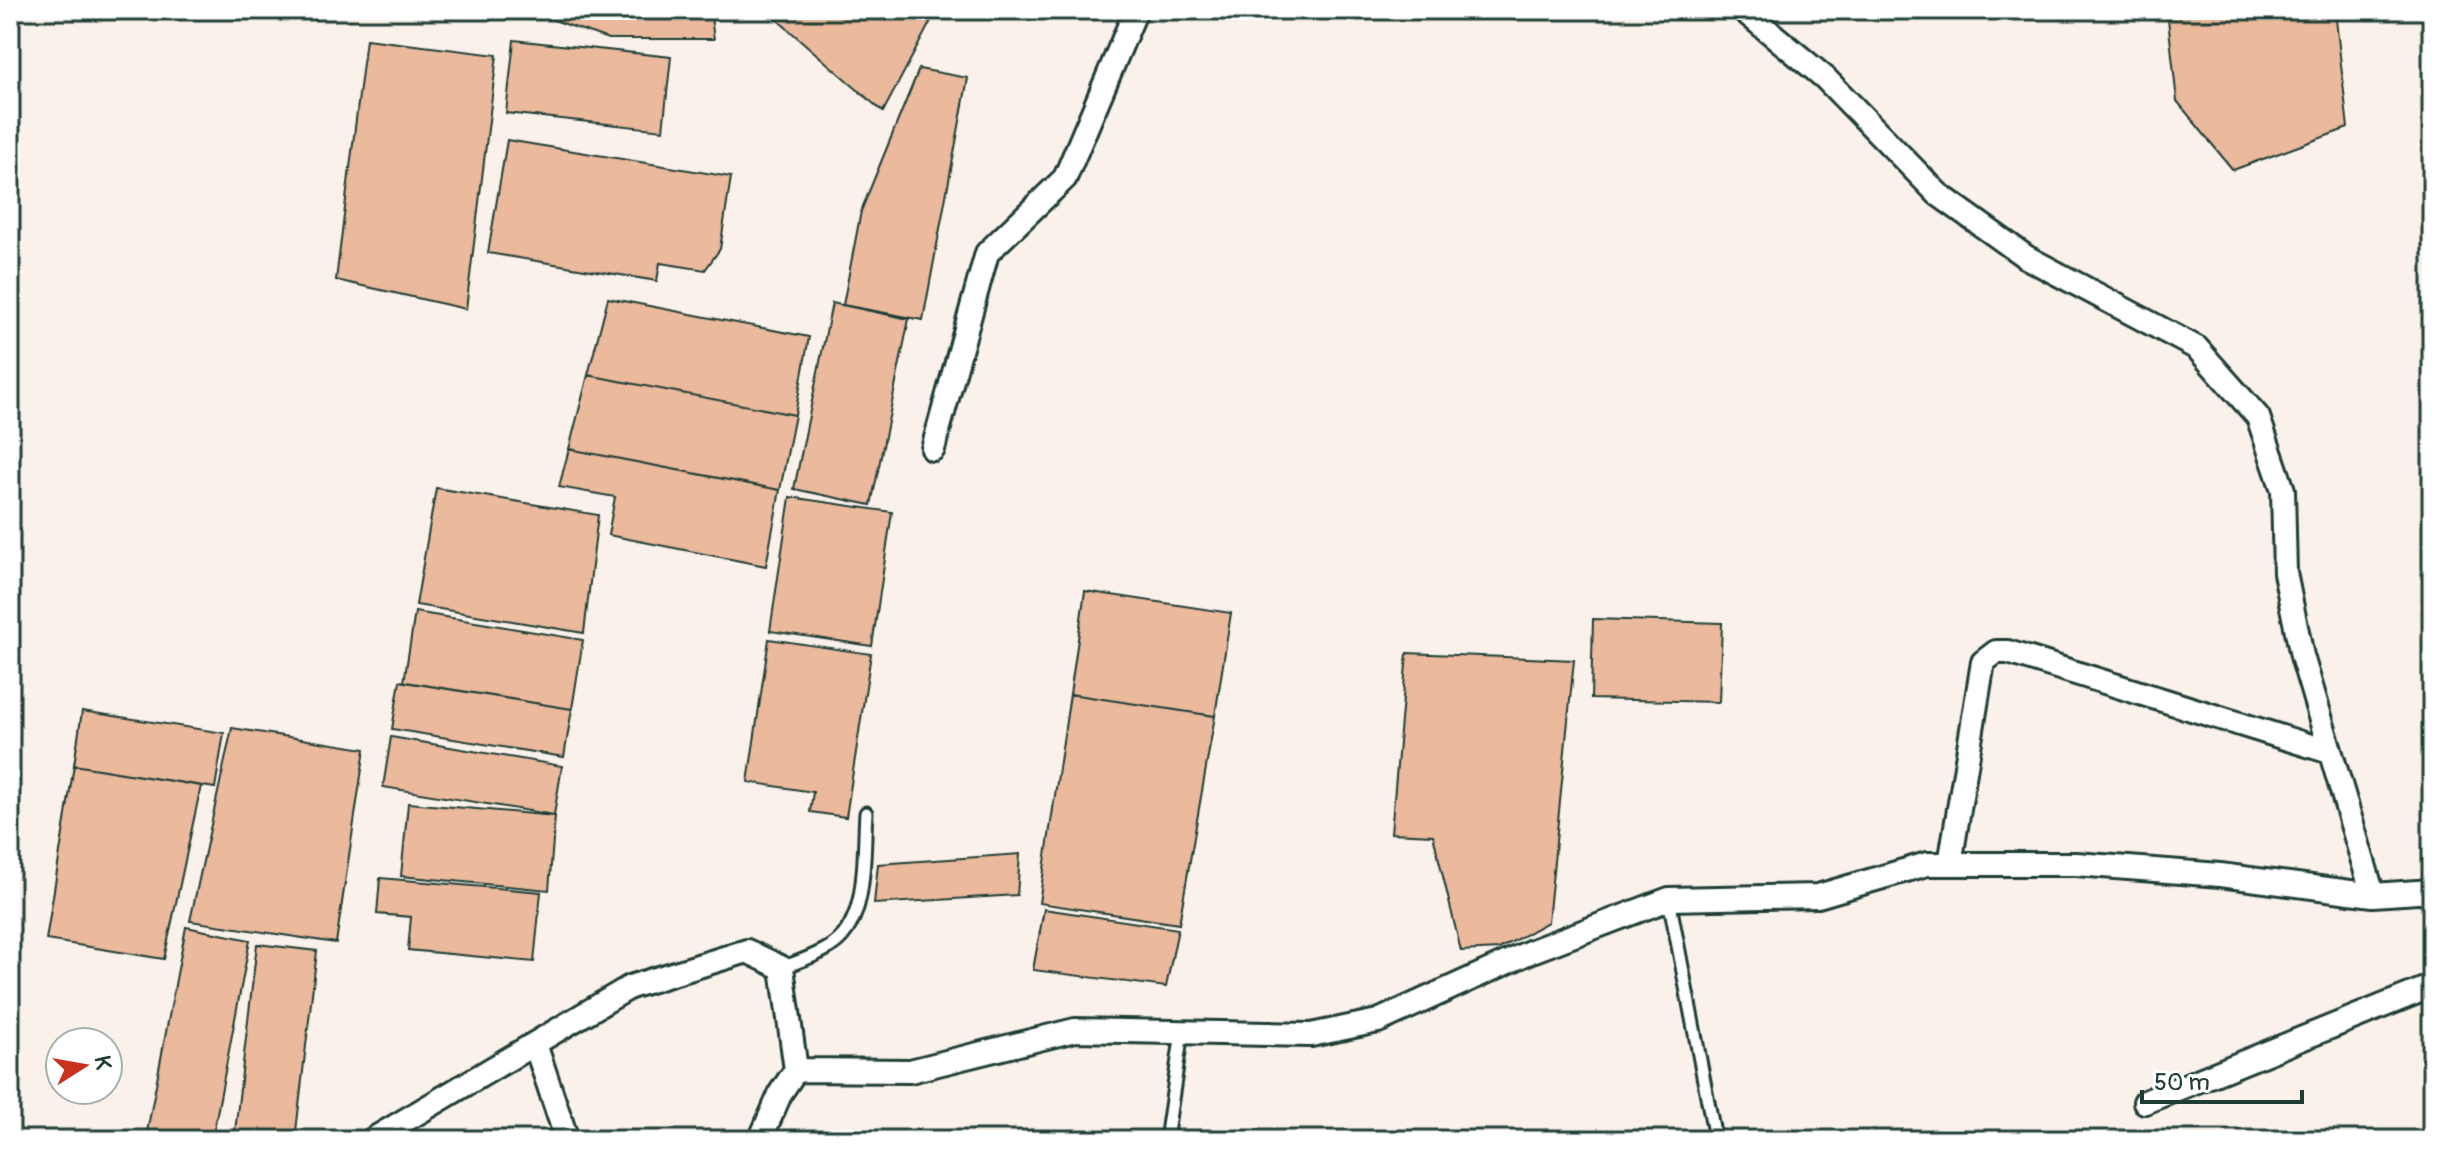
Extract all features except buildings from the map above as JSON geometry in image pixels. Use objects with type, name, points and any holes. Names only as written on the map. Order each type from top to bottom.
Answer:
[{"type":"street","points":[[933,449],[987,253],[1065,178],[1136,10]]},
{"type":"street","points":[[1743,10],[1825,78],[1938,194],[2026,257],[2197,348],[2258,417],[2283,490],[2285,573],[2302,656],[2373,895]]},
{"type":"street","points":[[1950,864],[1983,662],[1996,652],[2008,652],[2330,752]]},
{"type":"street","points":[[796,1070],[910,1071],[1075,1030],[1311,1035],[1378,1021],[1532,951],[1669,899],[1818,896],[1927,864],[2076,864],[2220,875],[2373,895],[2432,891]]},
{"type":"street","points":[[372,1140],[630,987],[747,951],[782,968],[796,1070],[781,1092],[760,1140]]},
{"type":"street","points":[[2145,1102],[2432,986]]},
{"type":"street","points":[[535,1044],[567,1140]]},
{"type":"lane","points":[[782,968],[831,947],[854,920],[860,900],[866,813]]},
{"type":"lane","points":[[1669,899],[1715,1138]]},
{"type":"lane","points":[[1166,1140],[1182,1032]]}]
